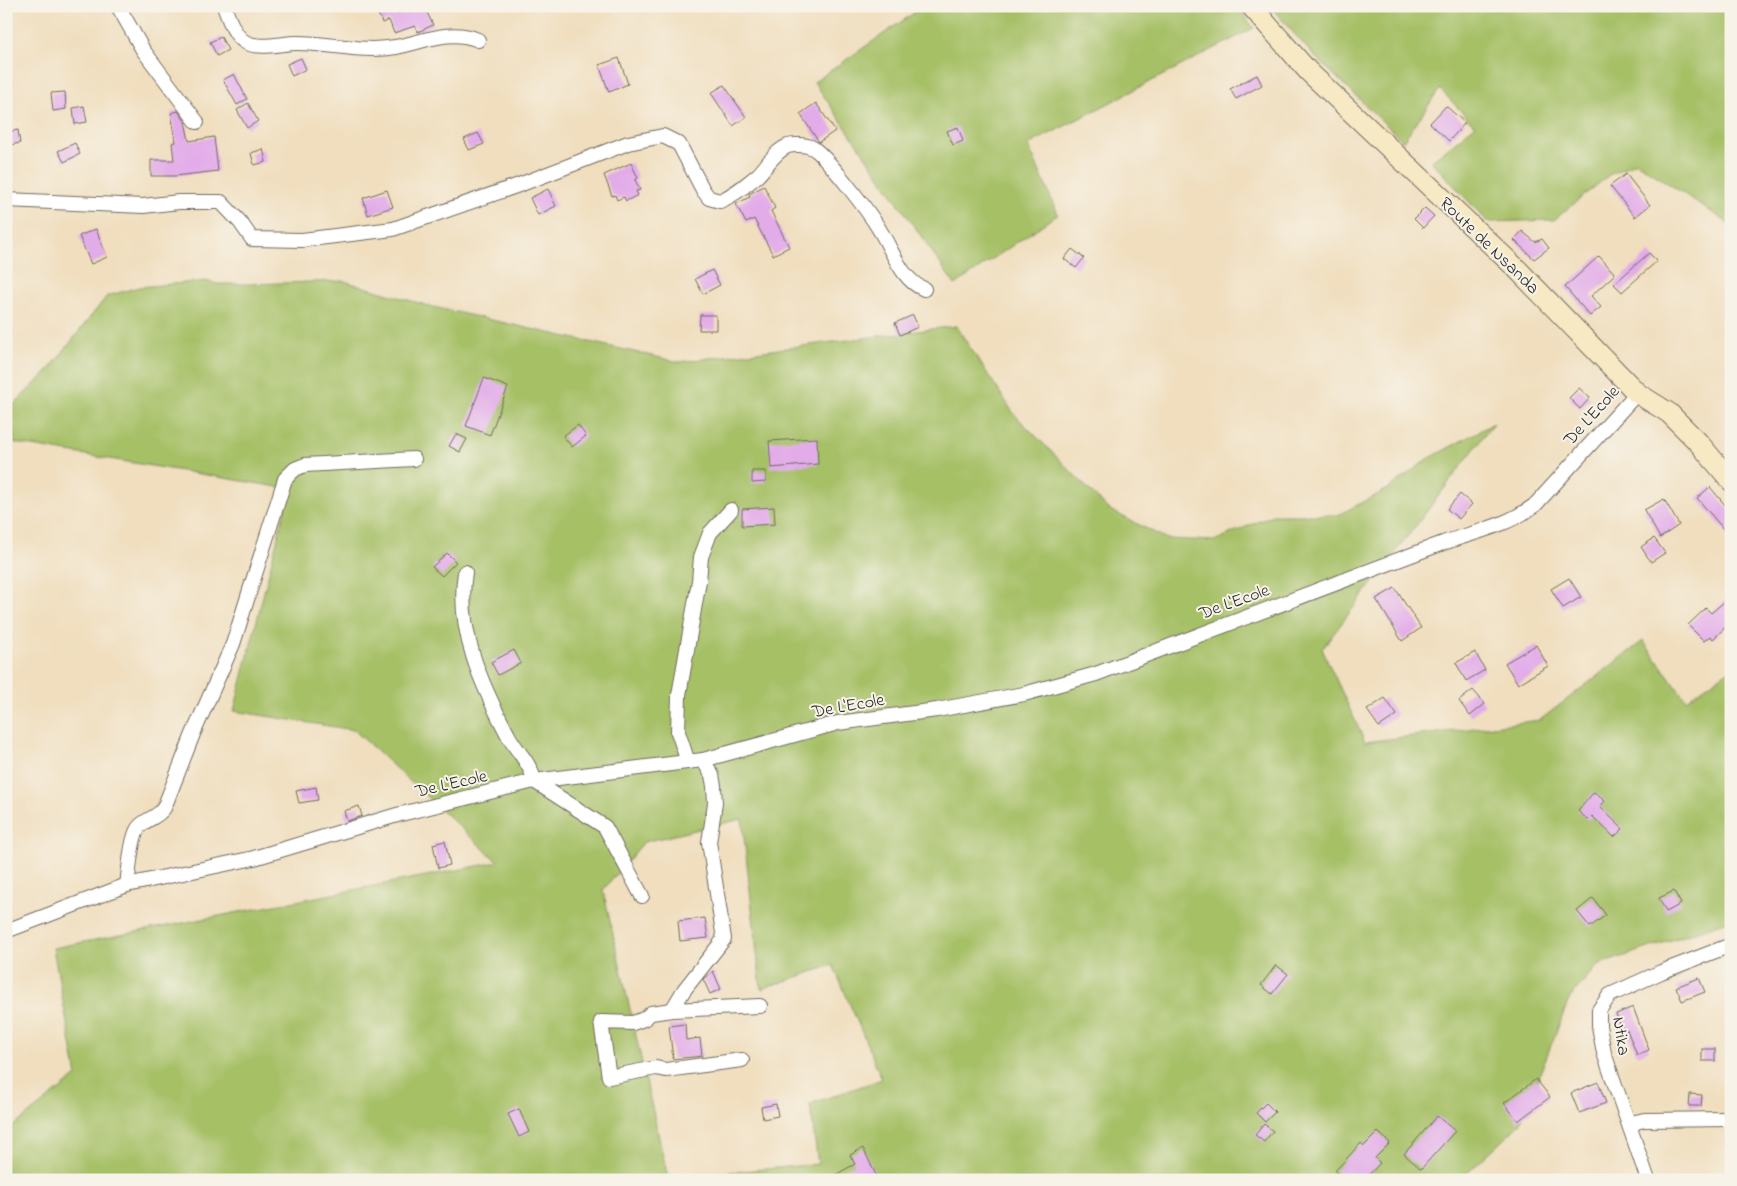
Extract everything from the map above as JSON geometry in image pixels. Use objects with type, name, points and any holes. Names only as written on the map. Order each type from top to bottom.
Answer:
[{"type":"street","points":[[118,6],[143,50],[197,122]]},
{"type":"street","points":[[224,6],[238,36],[243,41],[260,46],[298,43],[363,50],[395,47],[437,36],[460,34],[478,40]]},
{"type":"street","name":"Route de Nsanda","points":[[1251,6],[1308,71],[1517,269],[1637,393],[1668,413],[1698,442],[1731,481]]},
{"type":"street","points":[[6,200],[143,206],[179,202],[222,202],[252,239],[302,240],[393,228],[519,185],[628,143],[663,136],[679,144],[703,190],[709,198],[720,201],[746,185],[775,155],[788,146],[799,145],[812,147],[824,157],[878,227],[905,274],[913,284],[924,288]]},
{"type":"street","name":"De L'Ecole","points":[[6,931],[127,885],[254,858],[397,815],[534,781],[703,760],[838,723],[936,710],[1024,694],[1096,674],[1443,543],[1498,526],[1521,515],[1535,505],[1637,393]]},
{"type":"street","points":[[127,885],[135,832],[138,827],[160,814],[164,808],[192,734],[226,663],[285,479],[295,469],[305,464],[414,459]]},
{"type":"street","points":[[688,762],[678,732],[678,695],[699,581],[700,557],[710,533],[731,510]]},
{"type":"street","points":[[465,572],[462,588],[464,605],[469,640],[477,671],[509,737],[530,768],[534,781],[604,827],[642,896]]},
{"type":"street","points":[[672,1010],[684,990],[724,939],[709,842],[716,804],[714,786],[712,775],[703,760]]},
{"type":"street","name":"Ntika","points":[[1648,1180],[1604,1053],[1599,1026],[1599,1010],[1610,995],[1661,972],[1731,945]]},
{"type":"street","points":[[742,1060],[666,1070],[656,1068],[609,1077],[601,1022],[633,1023],[644,1019],[651,1013],[672,1010],[760,1006]]},
{"type":"street","points":[[1630,1127],[1636,1122],[1644,1120],[1731,1119]]},
{"type":"green space","points":[[924,6],[1236,6],[1254,28],[1028,145],[1058,214],[955,285],[814,82]]},
{"type":"green space","points":[[1270,6],[1731,6],[1731,225],[1636,162],[1609,175],[1554,220],[1488,222],[1431,161],[1475,126],[1440,89],[1403,141],[1313,55]]},
{"type":"green space","points":[[205,281],[217,284],[249,284],[344,281],[429,306],[679,362],[956,326],[1014,414],[1108,509],[1167,539],[1214,541],[1273,515],[1338,515],[1388,489],[1428,459],[1494,423],[1322,649],[1365,742],[1540,720],[1643,641],[1686,700],[1731,669],[1731,920],[1598,965],[1570,997],[1520,1124],[1460,1180],[6,1180],[6,1132],[77,1076],[53,948],[498,862],[354,730],[234,711],[290,489],[14,443],[12,406],[47,372],[107,296],[139,287]],"holes":[[[742,819],[761,989],[833,965],[882,1079],[810,1104],[818,1164],[668,1178],[603,890],[644,842]]]},
{"type":"building","points":[[375,6],[395,6],[398,13],[411,6],[424,6],[433,25],[418,32],[415,26],[394,33],[389,20],[382,23]]},
{"type":"building","points":[[221,37],[228,50],[217,56],[210,42]]},
{"type":"building","points":[[301,58],[306,69],[292,76],[287,64]]},
{"type":"building","points":[[619,58],[628,84],[609,92],[599,65]]},
{"type":"building","points":[[234,74],[247,99],[237,105],[223,80]]},
{"type":"building","points":[[1257,75],[1262,85],[1236,99],[1230,89]]},
{"type":"building","points":[[724,85],[746,117],[733,126],[711,93]]},
{"type":"building","points":[[65,92],[66,109],[53,111],[51,93]]},
{"type":"building","points":[[248,103],[258,121],[247,128],[237,110]]},
{"type":"building","points":[[816,103],[835,131],[819,142],[800,114]]},
{"type":"building","points":[[84,106],[87,122],[75,124],[73,108]]},
{"type":"building","points":[[1446,106],[1465,123],[1449,141],[1430,123]]},
{"type":"building","points":[[178,111],[185,121],[189,141],[214,137],[218,171],[175,176],[151,176],[151,160],[174,160],[172,143],[176,142],[171,113]]},
{"type":"building","points":[[958,127],[963,141],[953,145],[947,131]]},
{"type":"building","points":[[18,130],[20,143],[6,146],[6,132]]},
{"type":"building","points":[[478,133],[484,144],[469,150],[464,139]]},
{"type":"building","points":[[75,143],[80,154],[64,162],[58,151]]},
{"type":"building","points":[[263,149],[266,162],[254,165],[251,153]]},
{"type":"building","points":[[631,163],[638,178],[635,180],[640,190],[636,191],[638,195],[626,201],[624,197],[617,200],[615,195],[612,196],[604,175]]},
{"type":"building","points":[[1626,174],[1650,205],[1635,217],[1610,186]]},
{"type":"building","points":[[764,186],[775,208],[771,211],[789,247],[773,255],[754,219],[746,223],[736,204],[750,197],[749,194]]},
{"type":"building","points":[[548,189],[556,206],[538,215],[530,198]]},
{"type":"building","points":[[387,190],[393,207],[368,215],[363,198]]},
{"type":"building","points":[[1425,208],[1434,216],[1423,228],[1414,219]]},
{"type":"building","points":[[96,229],[107,257],[91,264],[79,236]]},
{"type":"building","points":[[1522,231],[1535,242],[1542,239],[1549,248],[1534,259],[1514,240]]},
{"type":"building","points":[[1072,249],[1084,258],[1076,268],[1064,259]]},
{"type":"building","points":[[1649,253],[1657,261],[1622,292],[1614,284]]},
{"type":"building","points":[[1599,256],[1615,274],[1591,296],[1601,307],[1590,316],[1565,287]]},
{"type":"building","points":[[712,270],[720,285],[703,294],[695,279]]},
{"type":"building","points":[[700,315],[716,315],[716,330],[699,330]]},
{"type":"building","points":[[913,315],[918,327],[900,335],[895,323]]},
{"type":"building","points":[[484,378],[508,387],[490,435],[466,426]]},
{"type":"building","points":[[1579,388],[1590,398],[1580,409],[1569,398]]},
{"type":"building","points":[[578,425],[586,436],[572,447],[563,436]]},
{"type":"building","points":[[456,434],[467,439],[460,452],[449,446]]},
{"type":"building","points":[[817,438],[818,464],[771,468],[769,441]]},
{"type":"building","points":[[752,471],[766,471],[766,482],[752,483]]},
{"type":"building","points":[[1710,487],[1731,512],[1731,538],[1697,498]]},
{"type":"building","points":[[1460,494],[1472,504],[1459,519],[1447,509]]},
{"type":"building","points":[[1664,499],[1679,525],[1660,538],[1644,510]]},
{"type":"building","points":[[774,507],[775,524],[742,526],[742,509]]},
{"type":"building","points":[[1654,538],[1665,553],[1651,562],[1641,547]]},
{"type":"building","points":[[447,553],[456,562],[442,576],[432,567]]},
{"type":"building","points":[[1569,578],[1581,597],[1563,608],[1551,589]]},
{"type":"building","points":[[1395,588],[1421,628],[1402,641],[1376,599]]},
{"type":"building","points":[[1731,596],[1731,622],[1713,639],[1710,636],[1704,641],[1688,625],[1706,608],[1711,613]]},
{"type":"building","points":[[1536,645],[1548,666],[1518,684],[1505,663]]},
{"type":"building","points":[[514,650],[521,663],[498,675],[491,662]]},
{"type":"building","points":[[1475,652],[1485,670],[1466,681],[1456,663]]},
{"type":"building","points":[[1473,690],[1485,704],[1470,716],[1459,701]]},
{"type":"building","points":[[1385,698],[1397,715],[1379,727],[1367,710]]},
{"type":"building","points":[[316,787],[318,800],[299,803],[296,791]]},
{"type":"building","points":[[1594,792],[1605,801],[1600,807],[1623,829],[1614,837],[1592,816],[1588,820],[1578,811]]},
{"type":"building","points":[[359,806],[362,816],[347,821],[344,811]]},
{"type":"building","points":[[445,841],[450,865],[438,868],[433,844]]},
{"type":"building","points":[[1674,891],[1681,904],[1666,912],[1659,898]]},
{"type":"building","points":[[1593,898],[1606,915],[1590,927],[1577,911]]},
{"type":"building","points":[[705,918],[708,938],[680,941],[678,921]]},
{"type":"building","points":[[1276,965],[1288,974],[1272,994],[1261,985]]},
{"type":"building","points":[[713,971],[721,989],[710,994],[703,979]]},
{"type":"building","points":[[1699,978],[1705,992],[1682,1001],[1676,987]]},
{"type":"building","points":[[1633,1007],[1649,1050],[1637,1055],[1627,1030],[1623,1031],[1616,1014]]},
{"type":"building","points":[[685,1024],[686,1040],[700,1038],[702,1056],[673,1059],[669,1026]]},
{"type":"building","points":[[1702,1049],[1715,1049],[1715,1061],[1702,1061]]},
{"type":"building","points":[[1536,1079],[1550,1097],[1518,1121],[1504,1103]]},
{"type":"building","points":[[1598,1082],[1606,1103],[1579,1113],[1571,1093]]},
{"type":"building","points":[[1690,1094],[1702,1095],[1701,1106],[1689,1106]]},
{"type":"building","points":[[1266,1103],[1275,1112],[1265,1122],[1256,1113]]},
{"type":"building","points":[[776,1104],[778,1116],[763,1119],[761,1107]]},
{"type":"building","points":[[519,1109],[529,1132],[519,1137],[508,1114]]},
{"type":"building","points":[[1437,1116],[1455,1131],[1421,1169],[1404,1154]]},
{"type":"building","points":[[1264,1124],[1273,1131],[1264,1142],[1255,1135]]},
{"type":"building","points":[[1378,1132],[1390,1143],[1375,1158],[1380,1163],[1364,1180],[1345,1180],[1335,1171],[1361,1143],[1364,1146]]},
{"type":"building","points":[[863,1148],[876,1175],[867,1180],[826,1180],[855,1164],[850,1155]]}]
